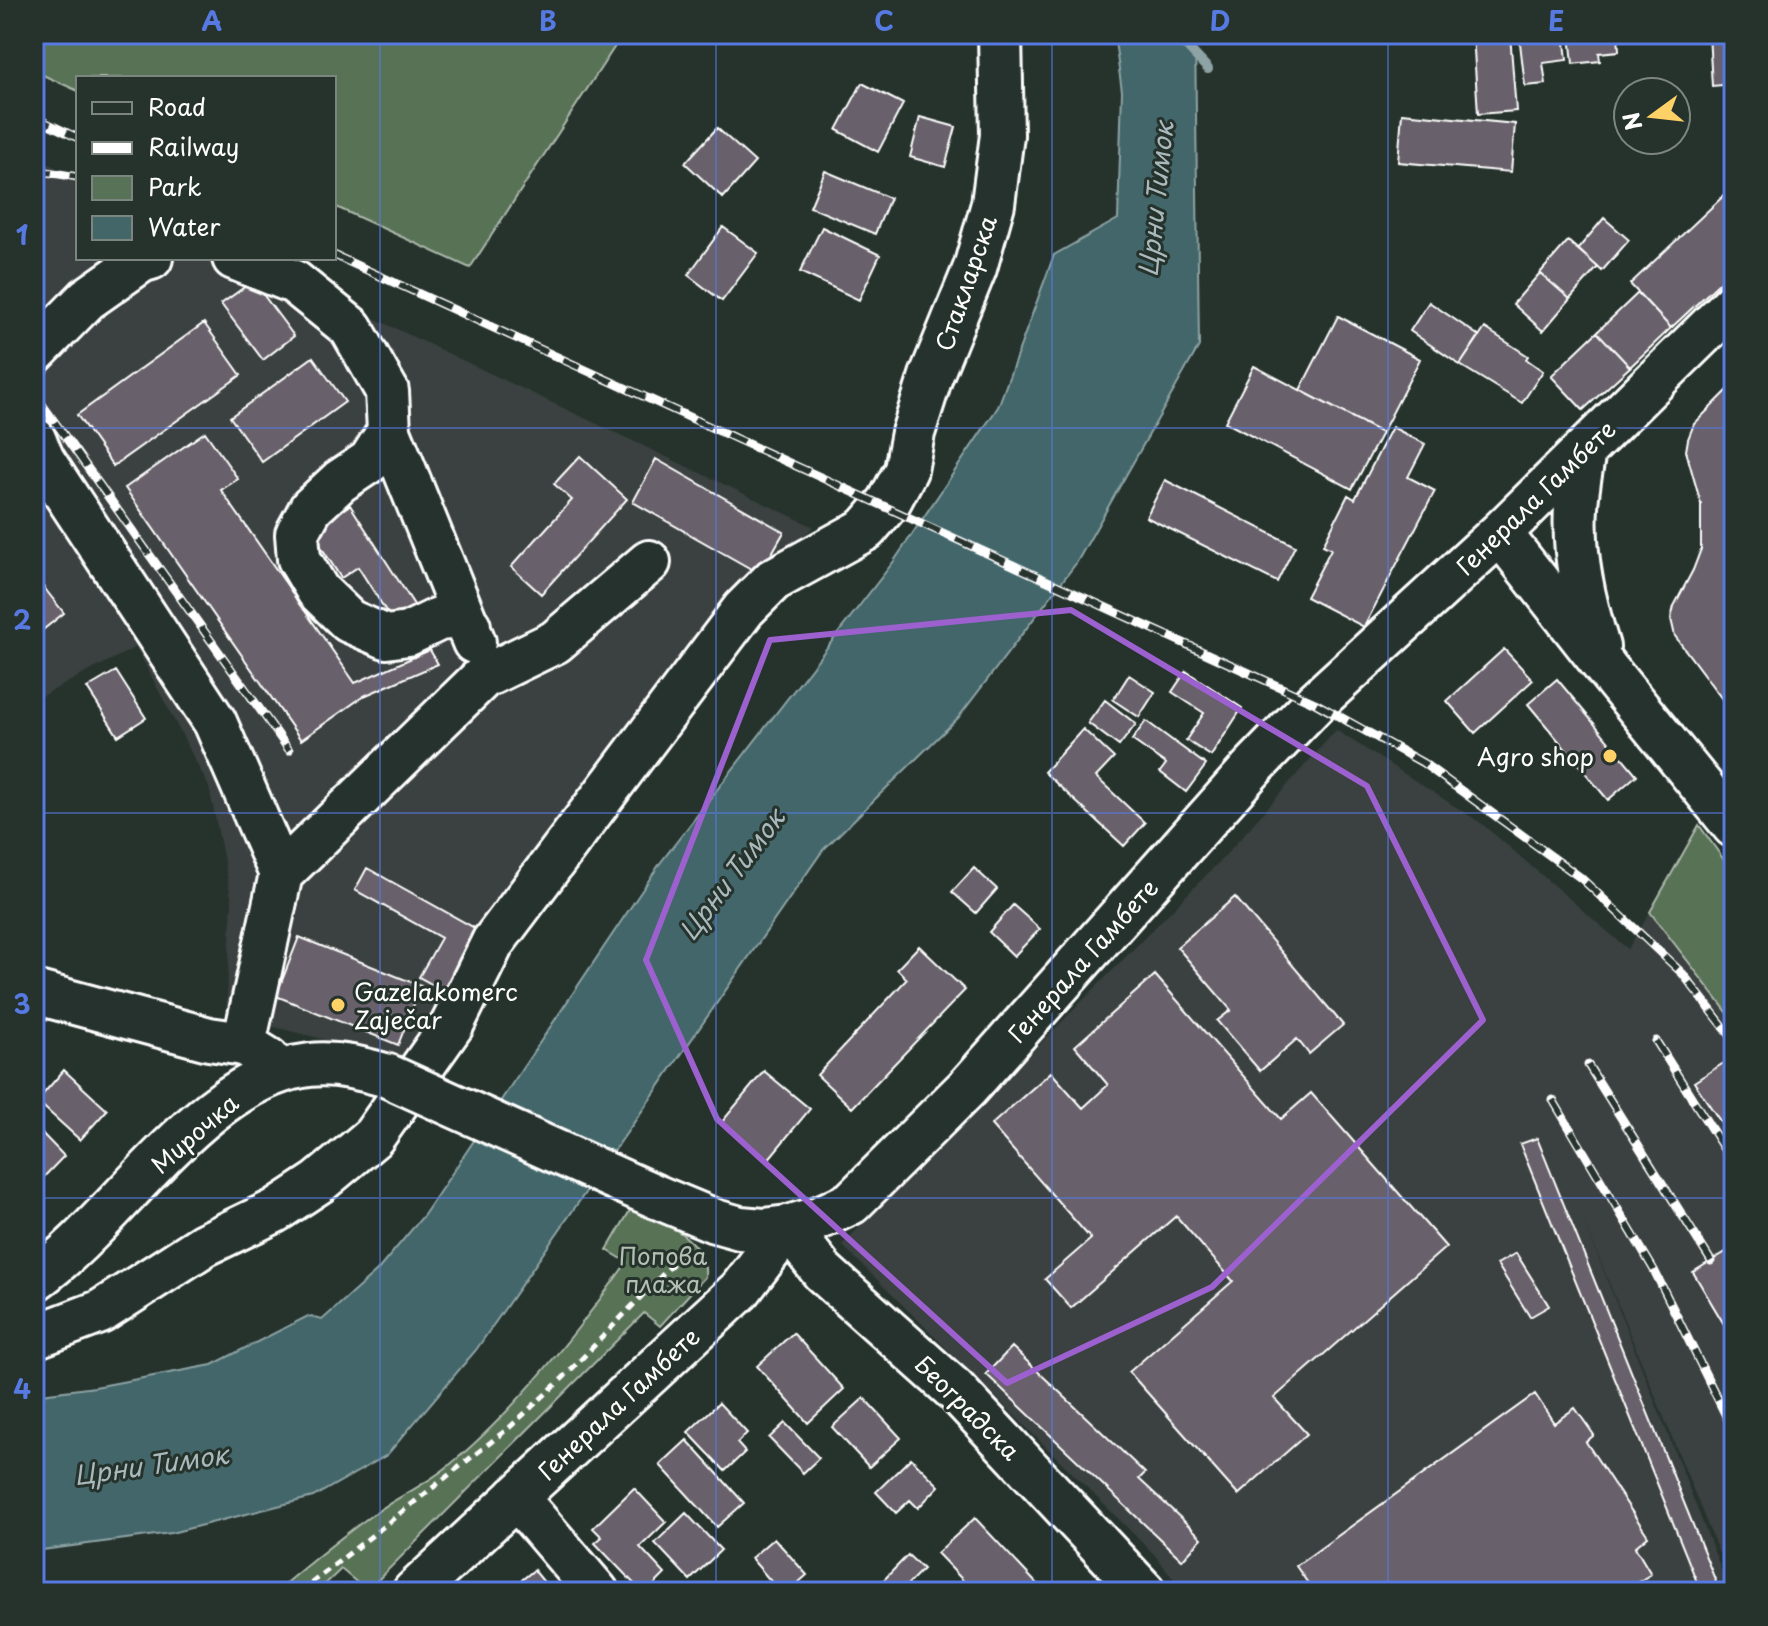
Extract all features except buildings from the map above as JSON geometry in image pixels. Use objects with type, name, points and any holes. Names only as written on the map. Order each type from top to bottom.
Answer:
[{"type":"street","name":"Стакларска","points":[[34,1337],[100,1312],[204,1245],[275,1211],[319,1182],[373,1137],[452,1025],[493,942],[744,609],[773,580],[866,529],[889,502],[906,470],[913,433],[931,376],[975,268],[993,204],[1002,135],[1000,34]]},
{"type":"street","points":[[34,353],[87,299],[144,260]]},
{"type":"street","points":[[239,260],[294,282],[351,328],[387,391],[389,431],[469,626],[483,677]]},
{"type":"street","name":"Генерала Гамбете","points":[[414,1592],[740,1290],[788,1227],[819,1218],[851,1203],[967,1088],[1273,745],[1500,533],[1734,303]]},
{"type":"street","points":[[389,431],[370,461],[340,481],[311,508],[297,534],[299,559],[318,591],[349,621],[386,637],[408,634],[439,619],[458,617],[469,626]]},
{"type":"street","points":[[34,439],[43,460],[215,722],[281,874]]},
{"type":"street","points":[[1584,451],[1576,505],[1576,547],[1583,589],[1605,667]]},
{"type":"street","points":[[1500,533],[1605,667],[1717,782],[1734,826]]},
{"type":"street","points":[[244,1044],[281,874],[483,677],[555,642],[649,562]]},
{"type":"street","points":[[34,992],[209,1039],[244,1044],[266,1057],[280,1072]]},
{"type":"street","name":"Мирочка","points":[[34,1280],[67,1252],[198,1124],[253,1084],[280,1072],[310,1065],[348,1065],[388,1076],[715,1221],[740,1228],[788,1227]]},
{"type":"street","name":"Београдска","points":[[788,1227],[823,1272],[955,1390],[1144,1592]]},
{"type":"street","points":[[516,1497],[597,1592]]},
{"type":"path","points":[[300,1592],[510,1427],[563,1378],[715,1221]]},
{"type":"highlighted area","points":[[1071,610],[1367,786],[1483,1020],[1212,1287],[1007,1383],[717,1119],[646,960],[770,640]]},
{"type":"shaded area","points":[[34,157],[76,177],[76,260],[251,260],[814,527],[787,550],[407,1060],[226,1015],[232,901],[209,787],[136,647],[34,700]]},
{"type":"shaded area","points":[[1336,730],[1481,823],[1628,949],[1650,912],[1734,1021],[1734,1590],[1582,1216],[1730,1592],[1184,1592],[1154,1554],[842,1245],[1223,858]]},
{"type":"green space","points":[[34,34],[623,34],[470,268],[336,207],[336,76],[76,76],[76,90],[34,71]]},
{"type":"green space","points":[[1699,825],[1734,874],[1734,1021],[1650,912]]},
{"type":"green space","name":"Попова плажа","points":[[632,1207],[680,1233],[699,1252],[704,1264],[705,1277],[660,1326],[644,1313],[367,1591],[341,1569],[317,1592],[275,1592],[362,1522],[447,1467],[520,1397],[566,1343],[627,1262],[607,1250]]},
{"type":"water","name":"Црни Тимок","points":[[1114,34],[1195,34],[1199,346],[1077,562],[958,718],[823,850],[476,1350],[387,1455],[313,1497],[171,1533],[34,1551],[34,1395],[212,1365],[308,1316],[322,1320],[377,1271],[424,1215],[661,862],[894,561],[998,407],[1054,255],[1118,219],[1122,91]]},
{"type":"waterway","points":[[1175,34],[1208,69]]},
{"type":"railway","points":[[34,117],[76,137]]},
{"type":"railway","points":[[34,170],[76,177]]},
{"type":"railway","points":[[336,256],[1315,703],[1423,763],[1581,878],[1683,974],[1734,1040]]},
{"type":"railway","points":[[34,393],[289,750]]},
{"type":"railway","points":[[1656,1041],[1734,1165]]},
{"type":"railway","points":[[1588,1065],[1711,1261]]},
{"type":"railway","points":[[1553,1100],[1654,1270],[1734,1432]]},
{"type":"place","name":"Agro shop","points":[[1610,756]]},
{"type":"place","name":"Gazelakomerc Zaječar","points":[[338,1005]]}]
